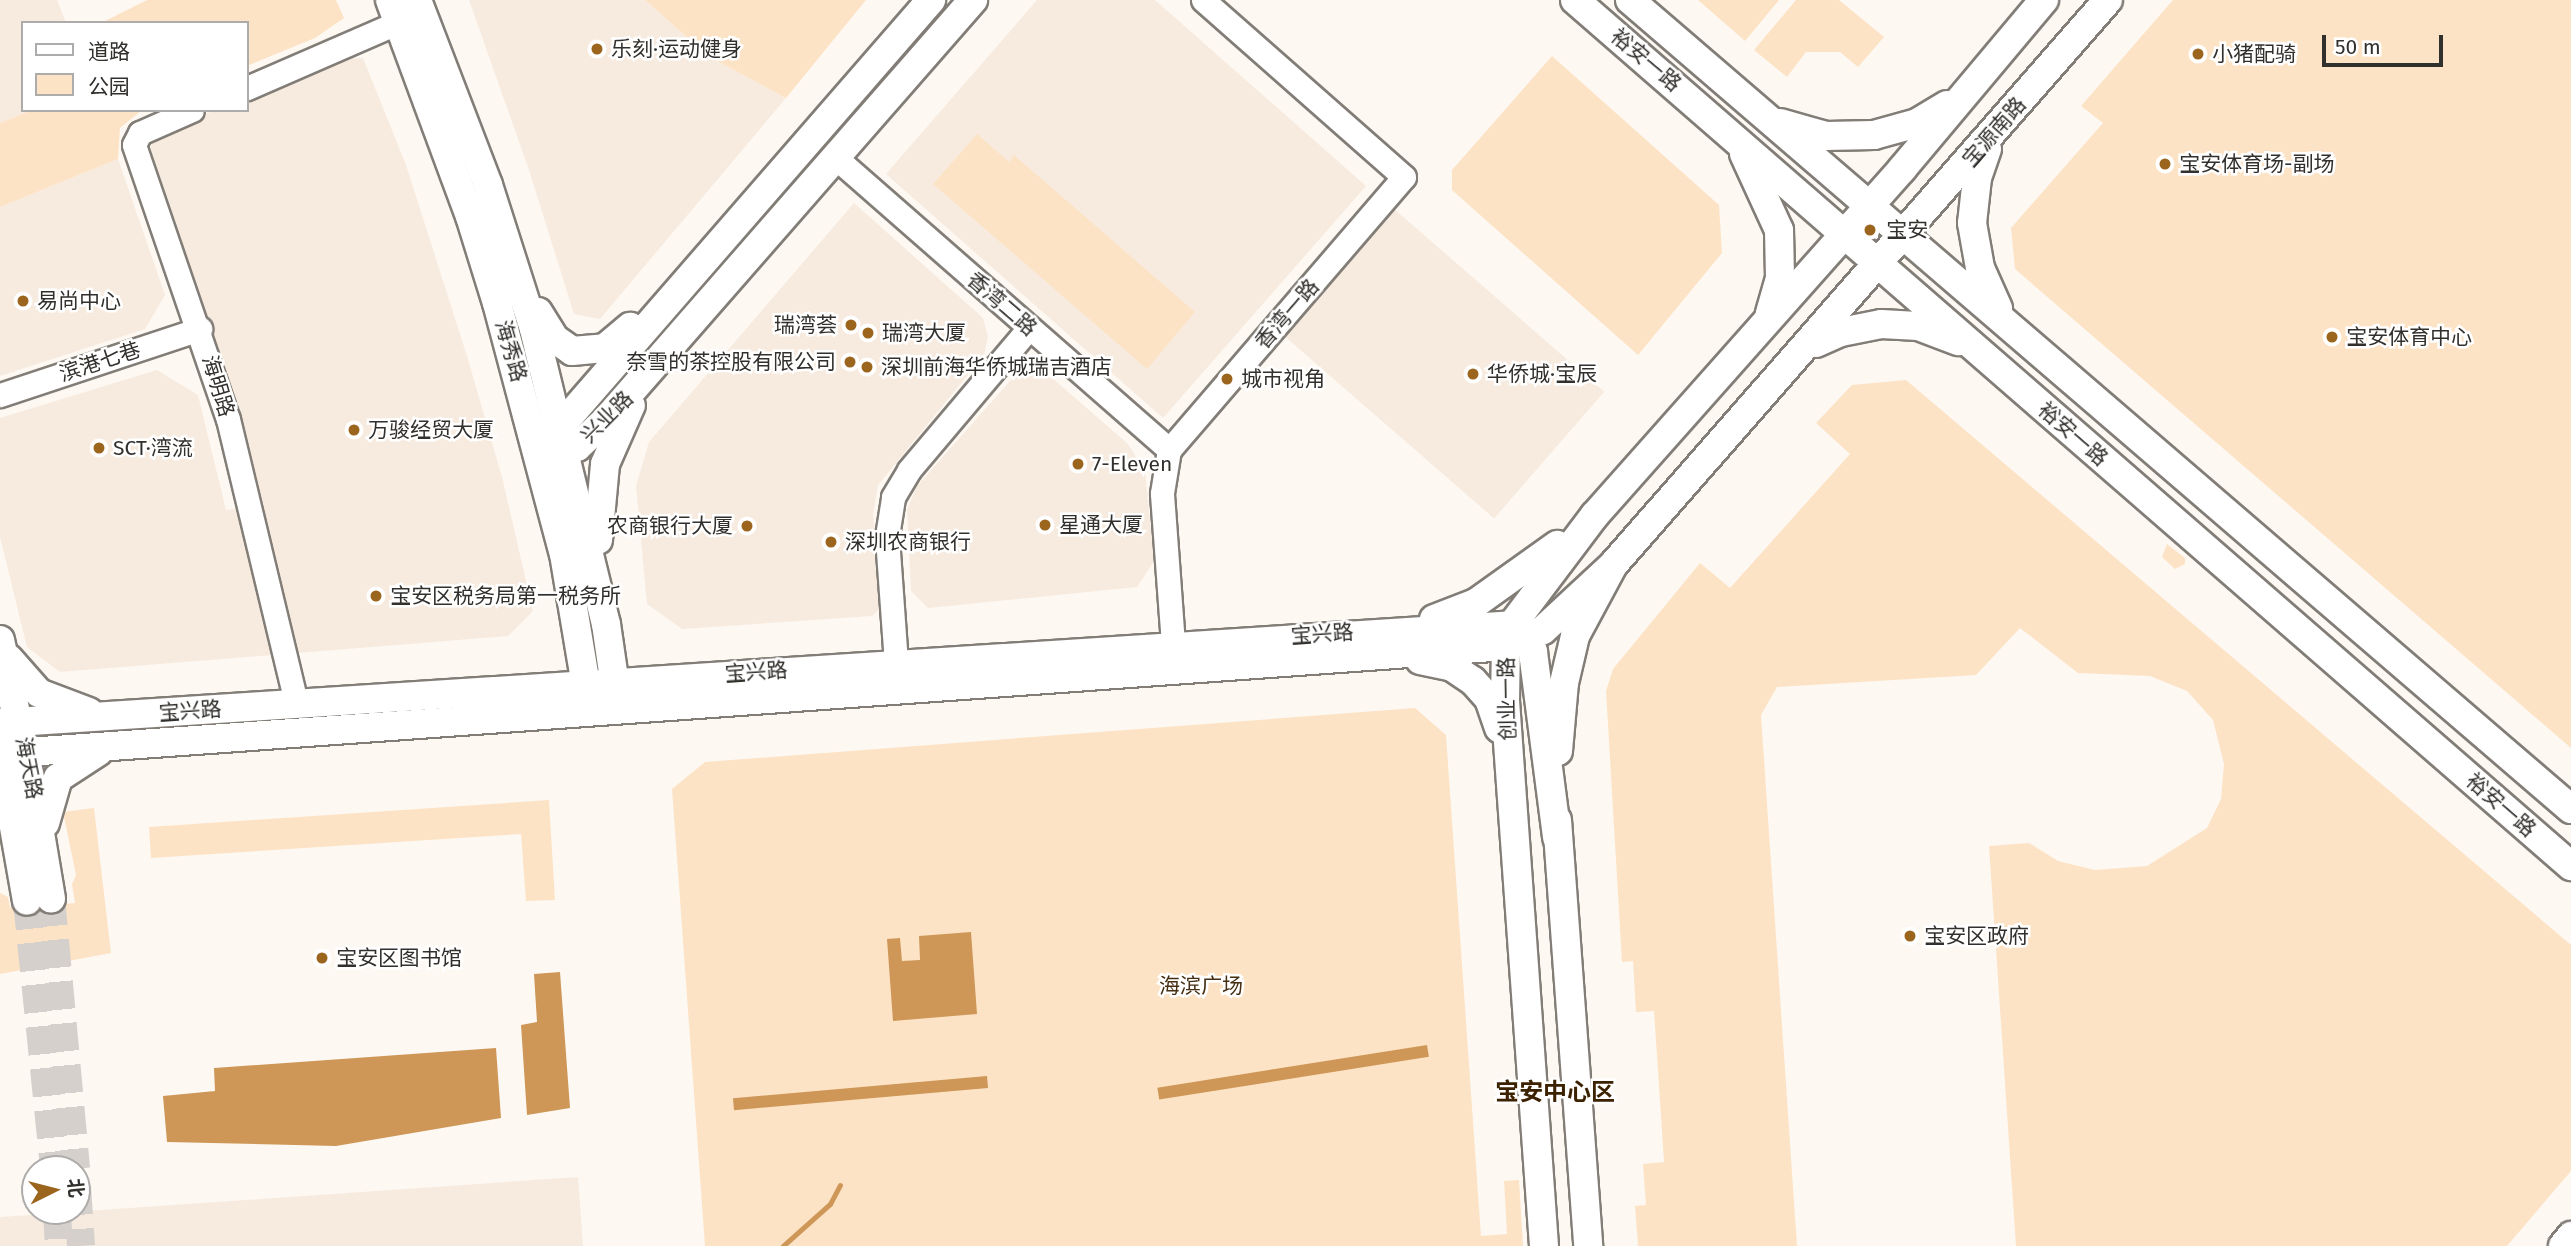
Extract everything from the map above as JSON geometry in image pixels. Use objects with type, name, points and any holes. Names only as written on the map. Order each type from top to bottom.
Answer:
[{"type":"main road","name":"海秀路","points":[[417,0],[488,185],[517,276],[563,439],[599,592],[618,711]]},
{"type":"main road","name":"兴业路","points":[[538,451],[563,439],[674,293],[931,0]]},
{"type":"main road","name":"兴业路","points":[[563,439],[586,441],[645,377],[973,0]]},
{"type":"main road","name":"裕安一路","points":[[1575,0],[2571,866]]},
{"type":"main road","name":"裕安一路","points":[[1630,0],[2571,809]]},
{"type":"main road","points":[[1557,837],[1516,636],[1595,515],[1870,206],[2044,0]]},
{"type":"main road","name":"宝源南路","points":[[1880,264],[2109,0]]},
{"type":"main road","name":"海秀路","points":[[395,11],[470,216],[538,451],[575,604],[590,712]]},
{"type":"main road","points":[[1763,114],[1826,136],[1874,135],[1917,122],[1964,93]]},
{"type":"main road","points":[[2001,125],[1977,178],[1972,223],[1988,289],[2013,327]]},
{"type":"main road","points":[[1732,134],[1766,195],[1779,230],[1780,278],[1766,324]]},
{"type":"main road","points":[[1588,1246],[1557,837],[1560,721],[1567,669],[1581,620],[1613,565],[1880,264]]},
{"type":"main road","points":[[517,276],[555,339],[584,353],[605,348],[674,293]]},
{"type":"main road","points":[[1804,350],[1861,326],[1899,324],[1935,331],[1982,355]]},
{"type":"main road","points":[[599,592],[602,478],[645,377]]},
{"type":"main road","points":[[1380,643],[1476,603],[1595,515]]},
{"type":"main road","points":[[1516,636],[1613,565]]},
{"type":"main road","name":"宝兴路","points":[[7,752],[618,711],[1380,643],[1516,636]]},
{"type":"main road","name":"创业一路","points":[[1516,636],[1509,763],[1544,1246]]},
{"type":"main road","points":[[1380,643],[1439,663],[1473,681],[1494,710],[1509,763]]},
{"type":"main road","name":"宝兴路","points":[[10,723],[1173,644],[1380,643]]},
{"type":"main road","points":[[1,645],[18,672],[46,697],[109,717]]},
{"type":"main road","name":"海天路","points":[[1,645],[10,723],[7,752],[30,846],[39,899]]},
{"type":"main road","points":[[30,846],[58,778],[82,759],[114,746]]},
{"type":"main road","points":[[0,807],[30,846]]},
{"type":"main road","points":[[2563,1246],[2571,1236]]},
{"type":"street","name":"香湾一路","points":[[1169,450],[1404,177],[1203,0]]},
{"type":"street","points":[[248,87],[395,11]]},
{"type":"street","name":"海明路","points":[[187,112],[140,132],[134,145],[200,329],[245,481],[296,703]]},
{"type":"street","name":"香湾二路","points":[[836,158],[1169,450]]},
{"type":"street","points":[[896,663],[887,536],[893,497],[909,470],[1029,328]]},
{"type":"street","name":"滨港七巷","points":[[0,395],[200,329]]},
{"type":"street","points":[[1169,450],[1162,493],[1173,644]]},
{"type":"shaded area","points":[[0,0],[57,0],[65,21],[21,21],[21,112],[27,112],[0,123]]},
{"type":"shaded area","points":[[469,0],[645,0],[708,56],[786,98],[600,319],[574,314],[529,170]]},
{"type":"shaded area","points":[[1037,0],[1155,0],[1366,186],[1163,418],[886,174]]},
{"type":"shaded area","points":[[363,58],[406,165],[467,356],[502,477],[533,611],[508,636],[60,672],[27,647],[0,537],[0,418],[157,370],[198,395],[226,510],[264,505],[225,368],[150,150],[155,135],[210,112],[248,112],[248,97],[338,59]]},
{"type":"shaded area","points":[[118,159],[165,295],[145,329],[0,376],[0,207]]},
{"type":"shaded area","points":[[854,203],[983,318],[988,337],[984,355],[878,485],[873,514],[881,608],[872,616],[682,629],[647,604],[636,486],[649,442]]},
{"type":"shaded area","points":[[1393,208],[1604,392],[1494,518],[1283,335]]},
{"type":"shaded area","points":[[1018,372],[1051,377],[1128,444],[1145,471],[1154,561],[1137,587],[928,608],[911,591],[907,510],[917,486]]},
{"type":"shaded area","points":[[971,932],[977,1014],[893,1021],[887,939],[900,938],[902,961],[920,960],[919,936]]},
{"type":"shaded area","points":[[560,972],[570,1108],[527,1115],[521,1025],[537,1022],[534,974]]},
{"type":"shaded area","points":[[1427,1045],[1429,1057],[1159,1100],[1157,1088]]},
{"type":"shaded area","points":[[496,1048],[501,1118],[336,1146],[167,1142],[163,1096],[215,1091],[214,1068]]},
{"type":"shaded area","points":[[987,1076],[988,1088],[734,1110],[733,1098]]},
{"type":"shaded area","points":[[578,1177],[583,1246],[0,1246],[0,1217],[21,1216],[21,1225],[91,1225],[91,1211]]},
{"type":"green space","points":[[147,0],[336,0],[344,18],[315,38],[248,66],[248,21],[105,21]]},
{"type":"green space","points":[[645,0],[866,0],[786,98],[708,56]]},
{"type":"green space","points":[[1698,0],[1779,0],[1745,41]]},
{"type":"green space","points":[[1796,0],[1839,0],[1884,37],[1858,67],[1840,52],[1806,52],[1787,77],[1754,50]]},
{"type":"green space","name":"宝安体育中心","points":[[2173,0],[2571,0],[2571,748],[2015,269],[2011,228],[2103,123],[2081,106]]},
{"type":"green space","points":[[1552,56],[1719,205],[1722,253],[1638,355],[1452,190],[1452,170]]},
{"type":"green space","points":[[27,112],[140,112],[120,128],[118,159],[0,207],[0,123]]},
{"type":"green space","points":[[977,134],[1009,162],[1014,155],[1195,312],[1147,369],[933,184]]},
{"type":"green space","points":[[1906,380],[2571,945],[2571,1171],[2507,1246],[2016,1246],[1989,846],[2029,843],[2058,861],[2095,870],[2147,866],[2207,828],[2221,799],[2224,764],[2213,720],[2187,691],[2150,676],[2078,673],[2020,628],[1976,675],[1777,687],[1761,715],[1797,1246],[1638,1246],[1635,1206],[1646,1205],[1643,1164],[1664,1162],[1654,1011],[1636,1012],[1633,961],[1622,962],[1606,691],[1613,669],[1700,563],[1730,588],[1850,454],[1816,423],[1852,385]]},
{"type":"green space","points":[[2167,544],[2185,558],[2185,564],[2175,569],[2162,557]]},
{"type":"green space","name":"海滨广场","points":[[1415,708],[1446,735],[1481,1236],[1507,1234],[1504,1181],[1519,1180],[1523,1246],[705,1246],[672,789],[705,762]]},
{"type":"green space","points":[[549,800],[555,900],[526,901],[521,834],[151,858],[149,827]]},
{"type":"green space","points":[[94,808],[111,953],[0,974],[0,893],[8,897],[10,908],[75,903],[72,884],[76,875],[63,812]]},
{"type":"waterway","points":[[783,1246],[830,1204],[840,1185]]},
{"type":"tunnel","points":[[51,898],[75,1155]]},
{"type":"tunnel","points":[[27,901],[53,1155]]},
{"type":"tunnel","points":[[58,1225],[59,1246]]},
{"type":"tunnel","points":[[80,1225],[81,1246]]},
{"type":"place","name":"乐刻·运动健身","points":[[597,49]]},
{"type":"place","name":"小猪配骑","points":[[2198,54]]},
{"type":"place","name":"宝安体育场-副场","points":[[2165,164]]},
{"type":"place","name":"宝安","points":[[1870,230]]},
{"type":"place","name":"易尚中心","points":[[23,301]]},
{"type":"place","name":"瑞湾荟","points":[[851,325]]},
{"type":"place","name":"瑞湾大厦","points":[[868,333]]},
{"type":"place","name":"宝安体育中心","points":[[2332,337]]},
{"type":"place","name":"奈雪的茶控股有限公司","points":[[850,362]]},
{"type":"place","name":"深圳前海华侨城瑞吉酒店","points":[[867,367]]},
{"type":"place","name":"华侨城·宝辰","points":[[1473,374]]},
{"type":"place","name":"城市视角","points":[[1227,379]]},
{"type":"place","name":"万骏经贸大厦","points":[[354,430]]},
{"type":"place","name":"SCT·湾流","points":[[99,448]]},
{"type":"place","name":"7-Eleven","points":[[1078,464]]},
{"type":"place","name":"星通大厦","points":[[1045,525]]},
{"type":"place","name":"农商银行大厦","points":[[747,526]]},
{"type":"place","name":"深圳农商银行","points":[[831,542]]},
{"type":"place","name":"宝安区税务局第一税务所","points":[[376,596]]},
{"type":"place","name":"宝安区政府","points":[[1910,936]]},
{"type":"place","name":"宝安区图书馆","points":[[322,958]]},
{"type":"district","name":"宝安中心区","points":[[1555,1093]]}]
